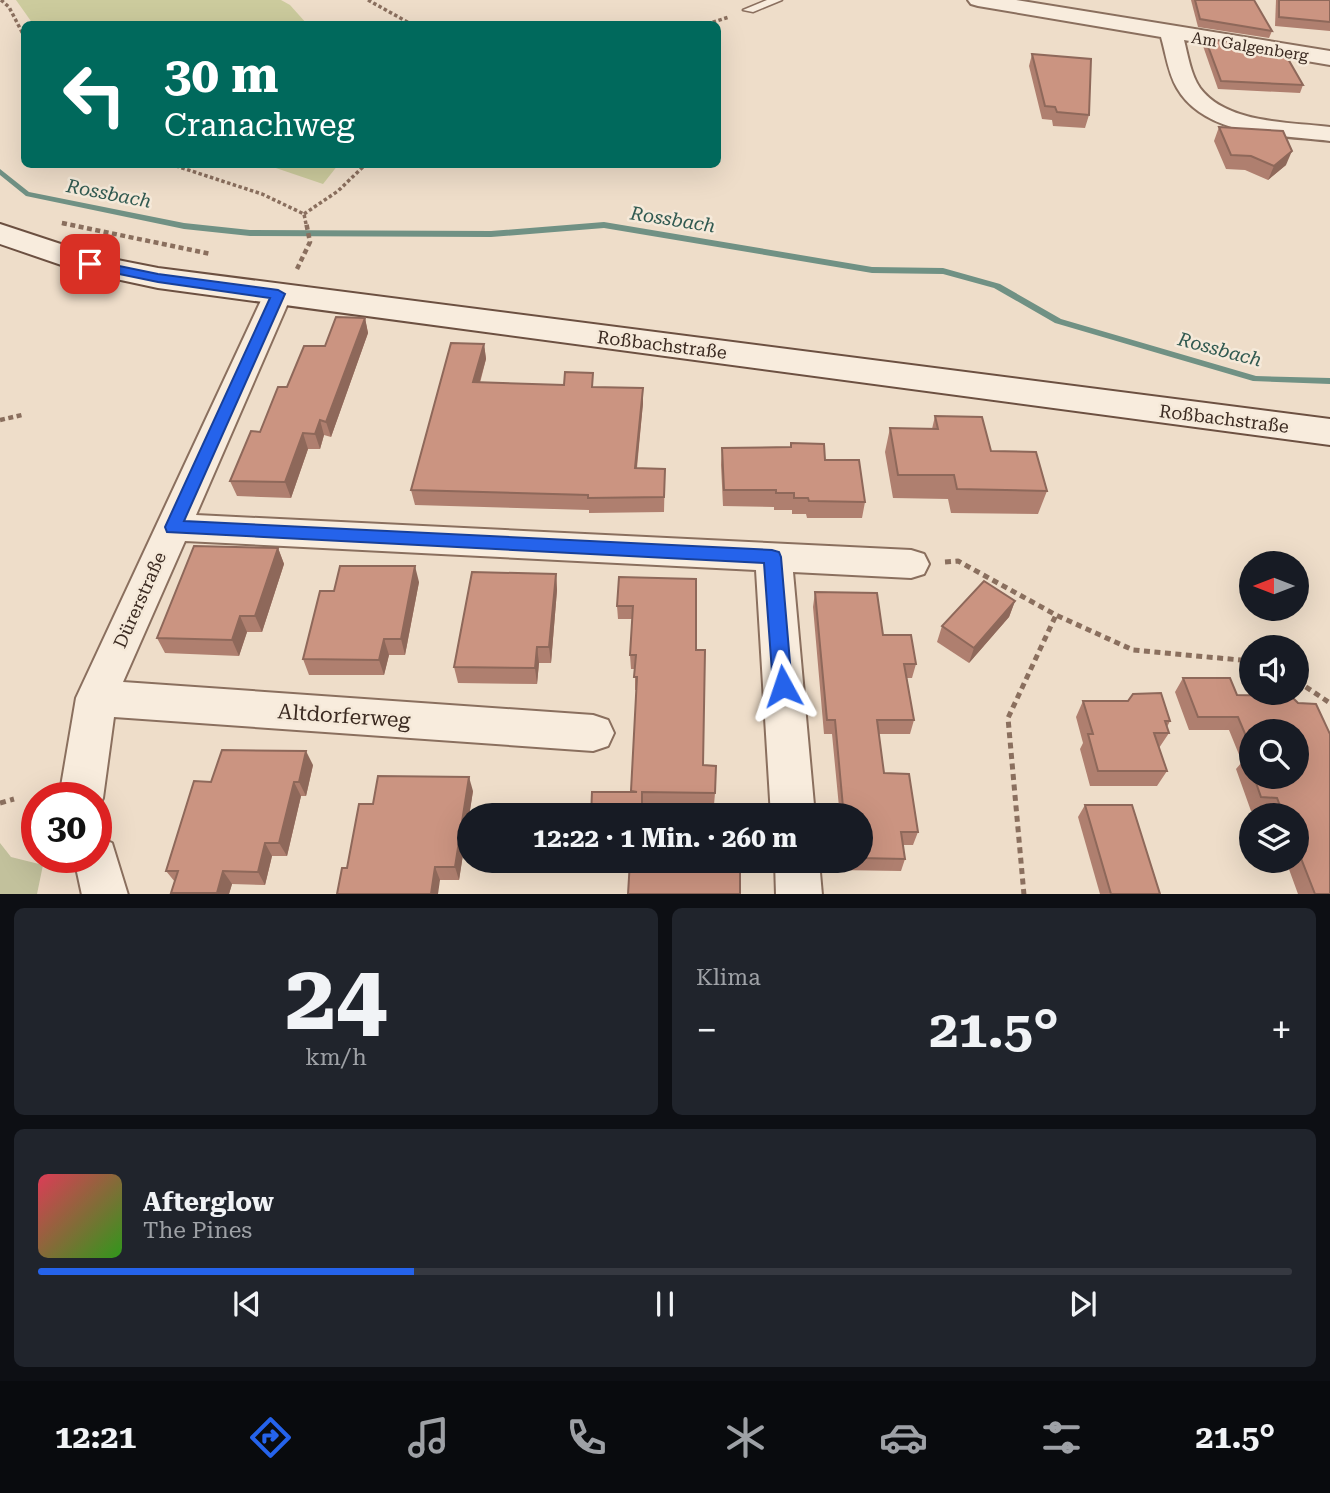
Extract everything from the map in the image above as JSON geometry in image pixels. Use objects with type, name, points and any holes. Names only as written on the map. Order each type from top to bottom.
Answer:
[{"type":"street","name":"Am Galgenberg","points":[[978,0],[1080,9],[1171,33],[1330,58]]},
{"type":"street","name":"Am Galgenberg","points":[[1171,33],[1189,88],[1202,105],[1230,118],[1330,134]]},
{"type":"street","name":"Roßbachstraße","points":[[0,233],[90,264],[158,278],[1330,432]]},
{"type":"street","name":"Dürerstraße","points":[[83,782],[96,698],[278,294]]},
{"type":"street","points":[[173,527],[911,564]]},
{"type":"street","points":[[772,557],[792,803]]},
{"type":"street","name":"Altdorferweg","points":[[96,698],[593,733]]},
{"type":"street","points":[[100,873],[105,894]]},
{"type":"street","points":[[798,873],[799,894]]},
{"type":"lane","points":[[749,10],[777,0]]},
{"type":"path","points":[[1,0],[9,7],[21,30]]},
{"type":"path","points":[[368,0],[406,21]]},
{"type":"path","points":[[182,168],[262,194],[304,214],[310,242]]},
{"type":"path","points":[[304,214],[338,191],[362,168]]},
{"type":"path","points":[[0,420],[22,415]]},
{"type":"path","points":[[911,564],[958,561],[1056,615],[1133,650],[1239,659]]},
{"type":"path","points":[[1024,894],[1008,718],[1056,615]]},
{"type":"path","points":[[1309,689],[1330,703]]},
{"type":"path","points":[[0,803],[15,799]]},
{"type":"green space","points":[[16,0],[281,0],[290,5],[304,21],[31,21]]},
{"type":"green space","points":[[276,168],[336,168],[323,184]]},
{"type":"green space","points":[[0,843],[11,857],[21,860],[21,873],[41,873],[37,894],[0,894]]},
{"type":"building","points":[[1195,0],[1254,0],[1272,31],[1200,19]]},
{"type":"building","points":[[1279,0],[1330,0],[1330,22],[1279,17]]},
{"type":"building","points":[[1205,38],[1284,52],[1303,85],[1221,81]]},
{"type":"building","points":[[1032,54],[1091,59],[1089,115],[1057,112],[1055,107],[1045,106]]},
{"type":"building","points":[[1219,127],[1283,131],[1292,151],[1274,166],[1251,156],[1231,155]]},
{"type":"building","points":[[336,317],[365,318],[326,422],[320,420],[315,434],[303,433],[285,482],[230,481],[251,431],[260,432],[278,387],[287,387],[304,346],[325,346]]},
{"type":"building","points":[[451,343],[484,344],[473,382],[564,385],[565,372],[593,373],[592,387],[643,388],[635,468],[665,469],[664,497],[588,498],[588,495],[411,490]]},
{"type":"building","points":[[935,416],[982,417],[991,451],[1036,452],[1047,491],[957,489],[954,475],[898,475],[890,428],[938,429]]},
{"type":"building","points":[[791,443],[824,444],[825,460],[859,460],[865,502],[809,501],[808,498],[794,498],[794,493],[776,493],[776,490],[724,490],[722,448],[791,447]]},
{"type":"building","points":[[194,546],[278,548],[255,616],[240,616],[232,640],[157,638]]},
{"type":"building","points":[[340,566],[415,566],[401,639],[384,639],[379,660],[303,659],[320,591],[334,591]]},
{"type":"building","points":[[472,572],[556,574],[549,647],[537,647],[535,668],[454,667]]},
{"type":"building","points":[[619,577],[696,579],[696,650],[705,650],[703,765],[716,766],[715,793],[642,792],[642,803],[592,803],[592,792],[637,792],[631,791],[637,677],[634,677],[636,655],[630,655],[633,606],[617,606]]},
{"type":"building","points":[[984,581],[1015,601],[974,648],[942,626]]},
{"type":"building","points":[[815,592],[877,593],[883,635],[911,635],[916,664],[904,664],[914,720],[877,720],[884,773],[909,774],[918,832],[901,832],[905,859],[873,858],[873,803],[843,803],[835,720],[827,720]]},
{"type":"building","points":[[1183,678],[1230,678],[1239,695],[1239,705],[1316,704],[1330,734],[1330,894],[1315,894],[1307,873],[1309,873],[1309,803],[1279,803],[1277,798],[1261,797],[1258,789],[1309,789],[1309,719],[1198,717]]},
{"type":"building","points":[[1161,693],[1170,721],[1165,721],[1169,733],[1154,733],[1167,771],[1098,771],[1088,734],[1093,734],[1083,701],[1128,701],[1133,694]]},
{"type":"building","points":[[222,750],[306,751],[299,782],[294,782],[279,843],[265,843],[258,872],[223,871],[217,893],[171,893],[178,871],[166,871],[194,781],[211,782]]},
{"type":"building","points":[[378,776],[469,777],[465,803],[457,803],[455,867],[435,867],[431,894],[337,894],[342,868],[347,868],[359,804],[373,804]]},
{"type":"building","points":[[1085,805],[1132,805],[1160,894],[1111,894]]},
{"type":"building","points":[[629,873],[740,873],[740,894],[628,894]]},
{"type":"waterway","name":"Rossbach","points":[[0,171],[26,194],[184,226],[250,233],[491,234],[604,225],[872,270],[943,271],[997,286],[1058,321],[1256,379],[1330,381]]},
{"type":"route","points":[[90,264],[158,278],[278,294],[173,527],[772,557],[783,686]]}]
